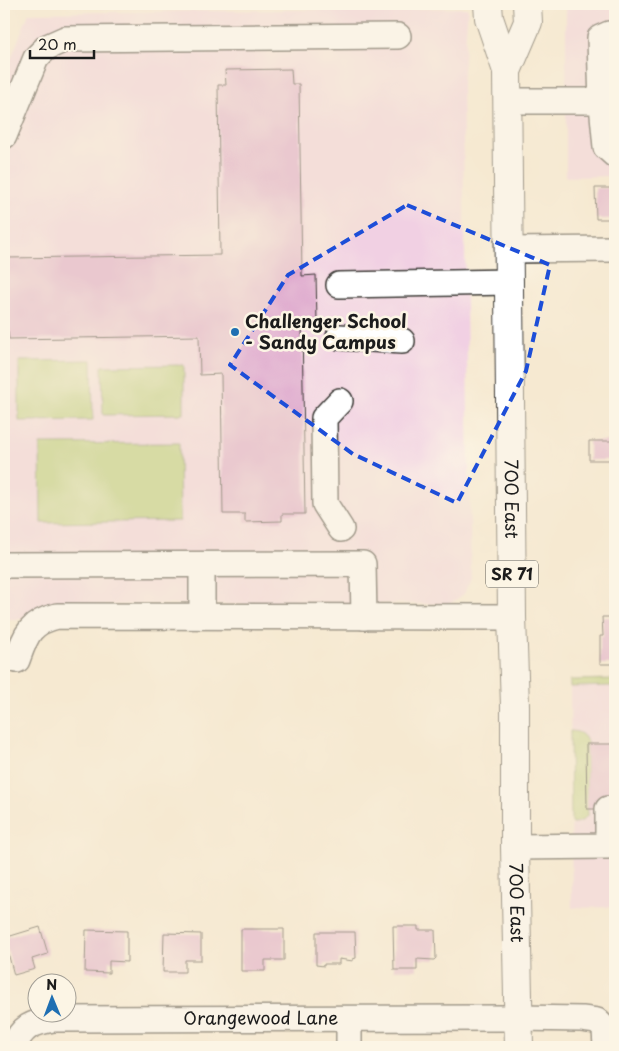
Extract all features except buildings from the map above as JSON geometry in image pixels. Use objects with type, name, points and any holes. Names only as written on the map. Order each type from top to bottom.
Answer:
[{"type":"main road","name":"700 East","points":[[488,4],[489,18],[508,70],[512,617],[515,706],[515,847],[519,1047]]},
{"type":"main road","name":"700 East","points":[[508,70],[528,22],[528,4]]},
{"type":"street","points":[[612,34],[600,38],[602,104],[606,148],[615,155]]},
{"type":"street","points":[[4,136],[32,66],[40,52],[46,47],[65,39],[146,39],[160,55],[273,52],[288,37],[398,36]]},
{"type":"street","points":[[508,101],[596,101],[602,104]]},
{"type":"street","points":[[509,250],[615,249]]},
{"type":"street","points":[[339,285],[510,282]]},
{"type":"street","points":[[339,337],[402,341]]},
{"type":"street","points":[[340,401],[324,418],[325,504],[341,529]]},
{"type":"street","points":[[4,566],[364,564],[364,617]]},
{"type":"street","points":[[202,565],[202,616]]},
{"type":"street","points":[[17,660],[26,636],[32,628],[48,618],[66,616],[512,617]]},
{"type":"street","points":[[515,847],[608,846],[608,809]]},
{"type":"street","points":[[349,1018],[349,1047]]},
{"type":"street","name":"Orangewood Lane","points":[[14,1047],[25,1027],[52,1019],[519,1018],[597,1021],[605,1029],[606,1047]]},
{"type":"highlighted area","points":[[407,205],[550,265],[526,371],[457,503],[353,454],[230,365],[288,275]]},
{"type":"shaded area","points":[[99,4],[456,4],[456,5],[99,9]]},
{"type":"shaded area","points":[[566,4],[615,4],[615,176],[566,177]]},
{"type":"shaded area","name":"Challenger School - Sandy Campus","points":[[468,8],[462,85],[471,578],[464,594],[451,603],[443,604],[56,605],[36,610],[23,619],[4,619],[4,76],[29,13]]},
{"type":"shaded area","points":[[615,679],[615,907],[572,908],[570,680]]},
{"type":"green space","points":[[92,360],[93,420],[19,421],[19,361]]},
{"type":"green space","points":[[184,365],[184,414],[103,415],[102,366]]},
{"type":"green space","points":[[179,443],[180,521],[41,523],[40,444]]},
{"type":"green space","points":[[615,679],[615,686],[570,687],[570,680]]},
{"type":"green space","points":[[570,731],[582,734],[588,744],[586,745],[588,814],[576,823],[571,823]]},
{"type":"place","name":"Challenger School - Sandy Campus","points":[[235,332]]}]
